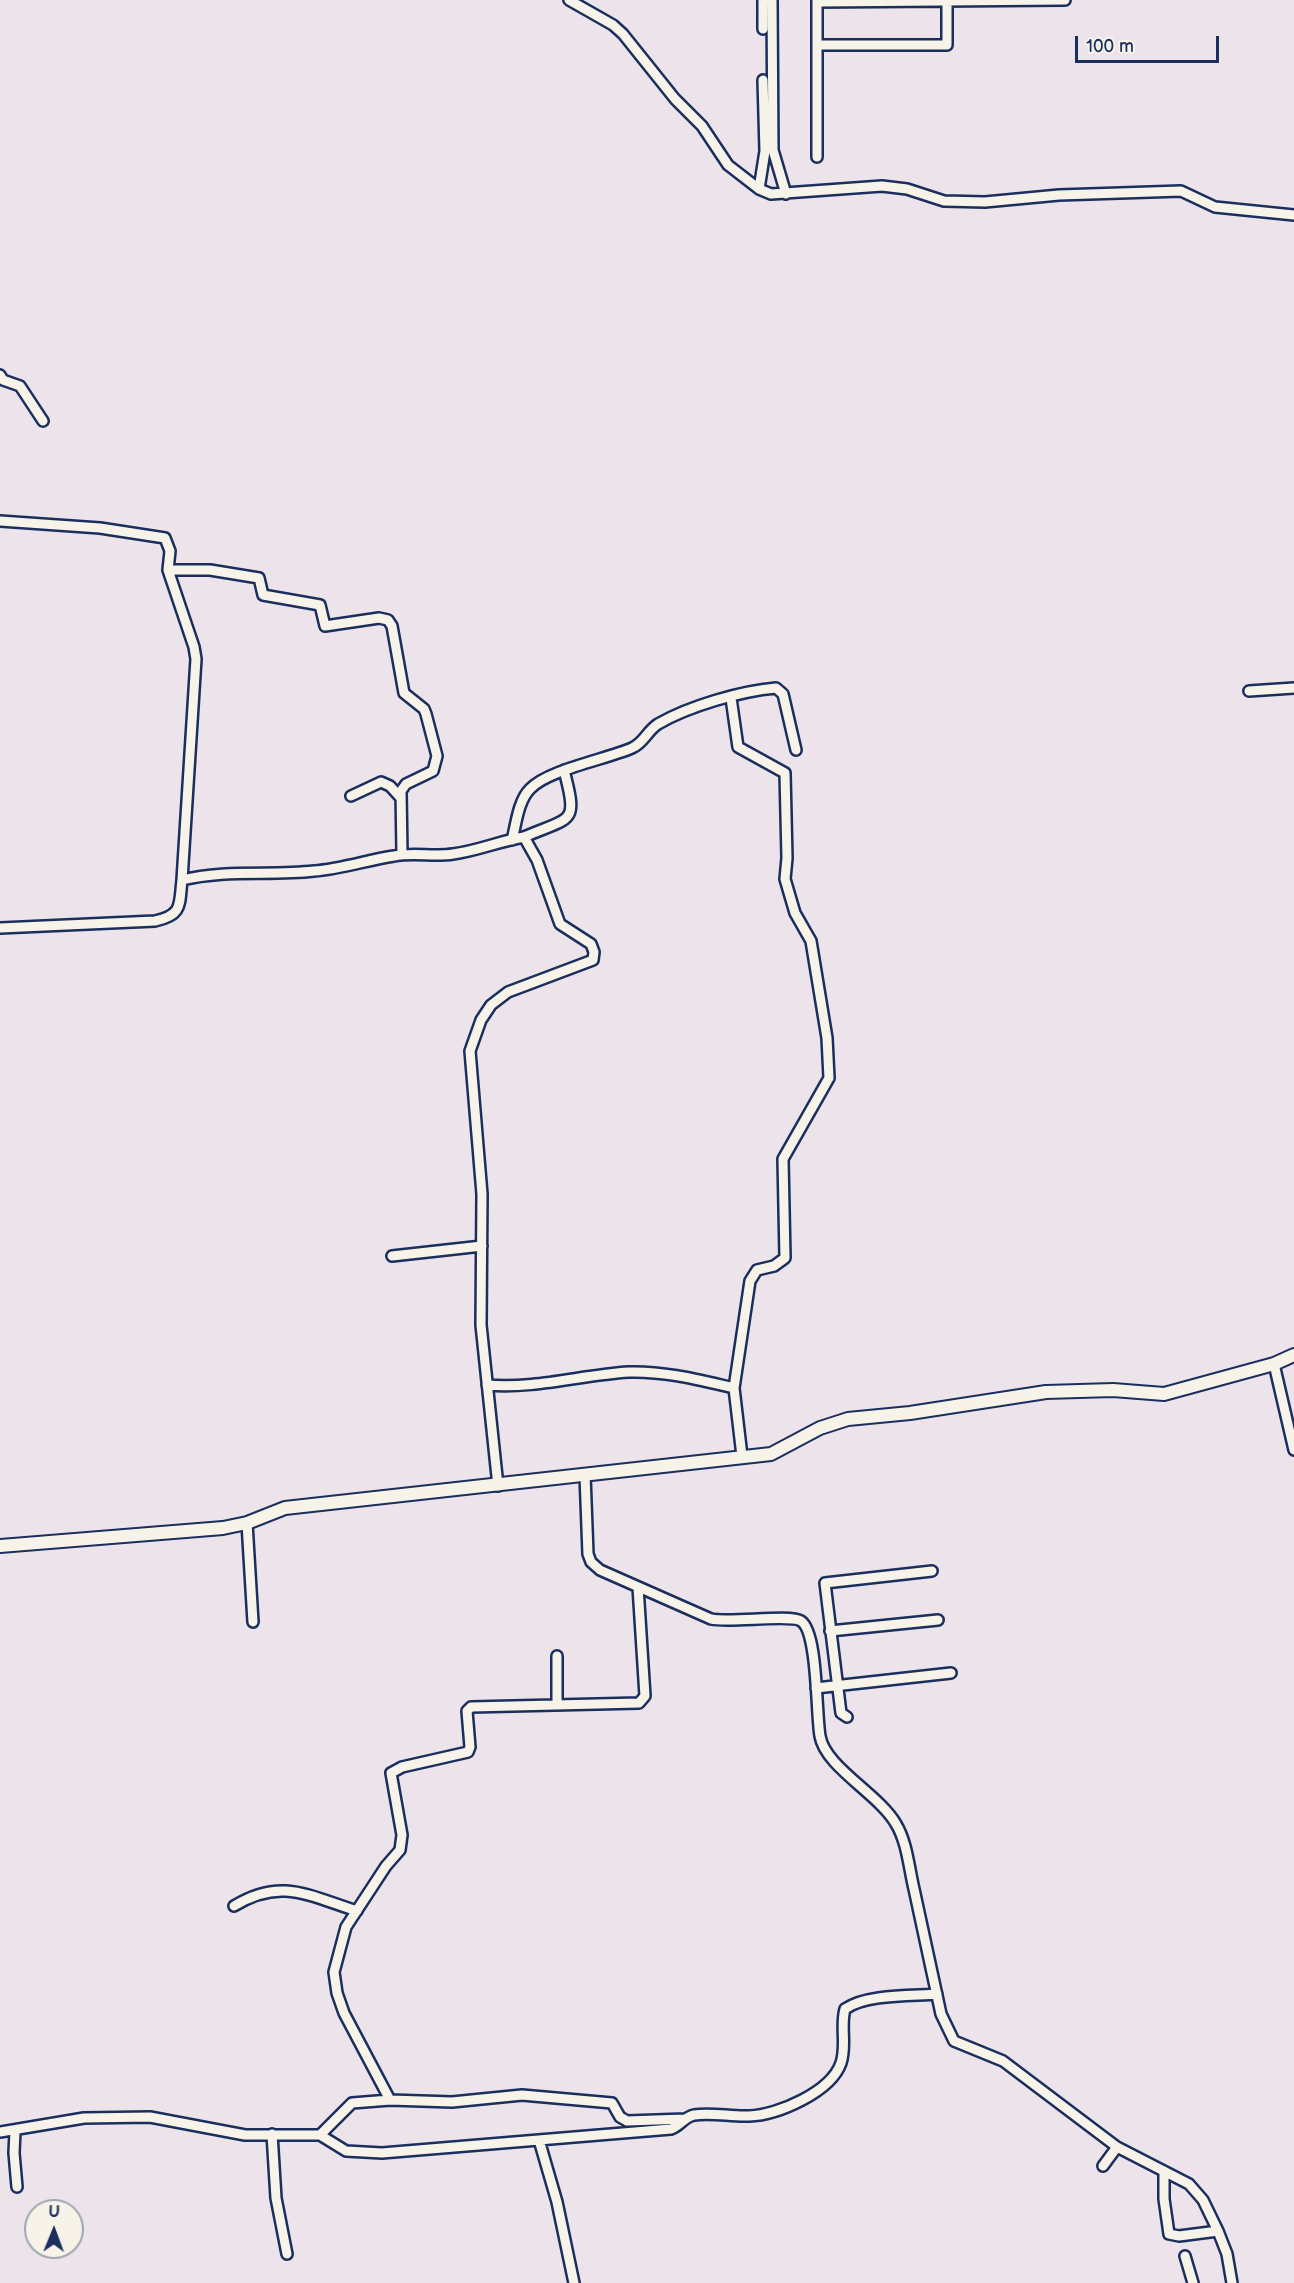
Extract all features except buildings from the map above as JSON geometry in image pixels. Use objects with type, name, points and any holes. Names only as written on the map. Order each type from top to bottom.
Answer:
[{"type":"street","points":[[569,0],[613,25],[623,34],[675,99],[702,126],[728,165],[759,189],[771,194],[882,186],[907,189],[944,201],[985,202],[1059,195],[1181,191],[1215,207],[1294,215]]},
{"type":"street","points":[[763,0],[763,29]]},
{"type":"street","points":[[772,0],[773,150],[786,194]]},
{"type":"street","points":[[817,157],[817,1],[1065,0]]},
{"type":"street","points":[[817,45],[947,45],[947,1]]},
{"type":"street","points":[[759,189],[765,151],[763,80]]},
{"type":"street","points":[[0,375],[3,380],[20,386],[43,421]]},
{"type":"street","points":[[0,521],[100,528],[165,538],[170,551],[168,570],[196,659],[178,912],[171,918],[155,921],[0,928]]},
{"type":"street","points":[[168,570],[210,570],[259,578],[263,595],[320,604],[325,626],[334,627],[379,618],[388,620],[392,626],[404,693],[424,709],[437,756],[433,771],[406,784],[400,797],[402,854]]},
{"type":"street","points":[[512,840],[528,790],[564,770],[633,748],[644,740],[649,730],[672,717],[731,698],[772,688],[780,689],[796,750]]},
{"type":"street","points":[[1249,691],[1294,688]]},
{"type":"street","points":[[731,698],[738,747],[785,773],[787,858],[785,879],[795,913],[810,941],[826,1038],[829,1078],[783,1159],[785,1258],[774,1266],[757,1270],[752,1275],[734,1388],[742,1456]]},
{"type":"street","points":[[182,880],[227,872],[280,874],[340,868],[402,854],[451,854],[524,837],[565,819],[570,814],[573,805],[564,770]]},
{"type":"street","points":[[351,796],[381,782],[390,786],[400,797]]},
{"type":"street","points":[[498,1486],[481,1325],[480,1144],[470,1066],[473,1037],[486,1013],[498,998],[508,992],[593,960],[594,956],[591,944],[560,924],[537,860],[524,837]]},
{"type":"street","points":[[392,1256],[482,1246]]},
{"type":"street","points":[[0,1546],[223,1528],[247,1523],[285,1508],[498,1486],[776,1453],[808,1434],[848,1419],[910,1413],[1046,1392],[1113,1390],[1164,1394],[1274,1364],[1294,1355]]},
{"type":"street","points":[[1274,1364],[1294,1450]]},
{"type":"street","points":[[488,1385],[542,1385],[605,1375],[648,1372],[691,1377],[734,1388]]},
{"type":"street","points":[[585,1475],[588,1554],[591,1562],[608,1575],[711,1619],[800,1620],[809,1634],[822,1744],[832,1759],[884,1806],[902,1835],[937,1994],[947,2029],[954,2041],[1002,2061],[1117,2147],[1189,2184],[1196,2191],[1218,2231],[1227,2254],[1232,2283]]},
{"type":"street","points":[[247,1523],[253,1622]]},
{"type":"street","points":[[847,1717],[841,1713],[836,1687],[825,1586],[827,1582],[932,1571]]},
{"type":"street","points":[[390,2100],[337,1993],[334,1972],[346,1928],[386,1866],[400,1850],[402,1843],[390,1778],[394,1770],[468,1752],[470,1747],[467,1711],[471,1707],[639,1703],[643,1700],[638,1587]]},
{"type":"street","points":[[830,1631],[938,1620]]},
{"type":"street","points":[[557,1656],[557,1705]]},
{"type":"street","points":[[816,1688],[951,1673]]},
{"type":"street","points":[[234,1906],[252,1894],[268,1890],[288,1890],[357,1911]]},
{"type":"street","points":[[320,2135],[352,2103],[390,2100],[452,2102],[522,2094],[612,2103],[620,2117],[627,2121],[685,2119],[695,2115],[750,2116],[770,2113],[802,2101],[835,2077],[844,2050],[845,2009],[851,2004],[889,1997],[937,1994]]},
{"type":"street","points":[[0,2132],[84,2118],[140,2117],[245,2134],[320,2135],[346,2151],[365,2153],[510,2144],[671,2129],[677,2127],[685,2119]]},
{"type":"street","points":[[15,2131],[17,2187]]},
{"type":"street","points":[[272,2134],[276,2198],[287,2254]]},
{"type":"street","points":[[539,2140],[557,2202],[574,2283]]},
{"type":"street","points":[[1103,2166],[1117,2147]]},
{"type":"street","points":[[1164,2171],[1164,2199],[1169,2234],[1179,2236],[1218,2231]]},
{"type":"street","points":[[1185,2256],[1192,2283]]}]
